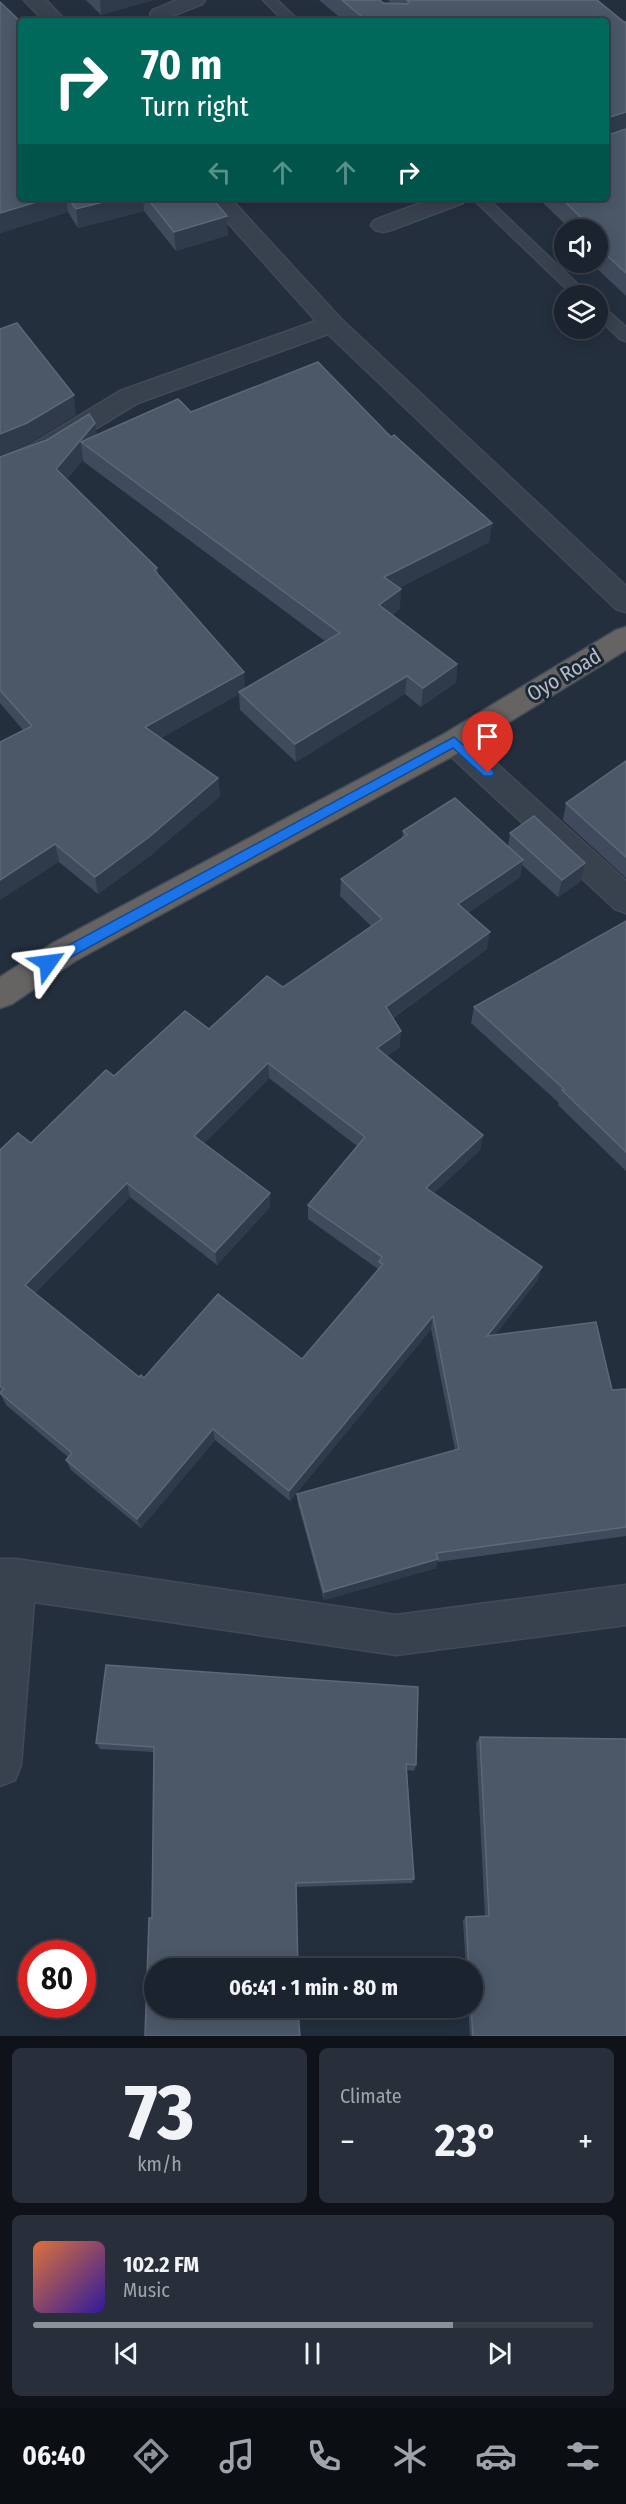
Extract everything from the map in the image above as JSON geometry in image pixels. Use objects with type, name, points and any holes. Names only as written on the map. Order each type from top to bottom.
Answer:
[{"type":"highway","name":"Oyo Road","points":[[0,994],[64,952],[454,742],[626,637]]},
{"type":"street","points":[[34,0],[53,18]]},
{"type":"street","points":[[160,14],[195,0]]},
{"type":"street","points":[[220,201],[332,324],[626,602]]},
{"type":"street","points":[[383,225],[447,201]]},
{"type":"street","points":[[0,468],[40,451],[129,397],[332,324]]},
{"type":"street","points":[[454,742],[626,900]]},
{"type":"street","points":[[0,1765],[8,1579],[396,1635],[626,1605]]},
{"type":"lane","points":[[269,0],[289,18]]},
{"type":"lane","points":[[482,201],[571,285]]},
{"type":"lane","points":[[608,319],[626,336]]},
{"type":"building","points":[[342,0],[380,0],[383,3],[407,4],[409,2],[407,0],[597,0],[626,22],[626,112],[609,117],[609,18],[363,18]]},
{"type":"building","points":[[0,2],[18,19],[18,201],[40,201],[0,213]]},
{"type":"building","points":[[626,129],[626,273],[608,256],[608,219],[583,219],[564,201],[609,201],[609,135]]},
{"type":"building","points":[[70,201],[107,201],[76,209]]},
{"type":"building","points":[[149,201],[214,201],[227,216],[174,232]]},
{"type":"building","points":[[17,323],[74,395],[27,423],[0,434],[0,329]]},
{"type":"building","points":[[318,362],[391,437],[394,435],[492,523],[384,577],[401,589],[379,605],[457,664],[423,688],[407,676],[295,744],[239,692],[340,633],[81,442],[178,399],[191,412]]},
{"type":"building","points":[[89,414],[95,423],[56,469],[157,568],[154,570],[244,672],[145,727],[218,778],[149,837],[95,877],[55,844],[0,880],[0,742],[32,726],[0,690],[0,457],[47,440]]},
{"type":"building","points":[[626,761],[626,857],[566,803]]},
{"type":"building","points":[[455,798],[523,860],[458,904],[490,932],[386,1007],[401,1031],[377,1048],[483,1135],[426,1188],[542,1267],[487,1336],[596,1322],[612,1390],[626,1389],[626,1527],[436,1553],[438,1559],[324,1592],[297,1494],[459,1449],[433,1316],[289,1491],[213,1429],[137,1519],[66,1460],[72,1453],[0,1393],[4,1389],[0,1386],[0,1150],[18,1133],[31,1143],[106,1070],[114,1076],[185,1011],[209,1029],[267,976],[283,987],[382,919],[341,879],[407,835],[403,831]],"holes":[[[268,1063],[365,1137],[308,1205],[382,1257],[379,1262],[383,1264],[302,1359],[218,1294],[144,1378],[141,1375],[139,1377],[25,1285],[127,1183],[215,1252],[270,1193],[194,1136]]]},
{"type":"building","points":[[534,816],[585,863],[562,880],[510,833]]},
{"type":"building","points":[[626,921],[626,1152],[562,1090],[564,1089],[474,1007]]},
{"type":"building","points":[[106,1665],[418,1687],[416,1765],[406,1764],[414,1879],[296,1883],[298,1958],[148,1958],[149,1918],[152,1918],[154,1747],[96,1743]]},
{"type":"building","points":[[480,1737],[626,1739],[626,2036],[473,2036],[472,2018],[483,2018],[483,1958],[468,1958],[466,1917],[489,1916]]},
{"type":"building","points":[[146,2018],[299,2018],[300,2036],[145,2036]]},
{"type":"route","points":[[48,963],[64,952],[454,742],[488,773]]}]
